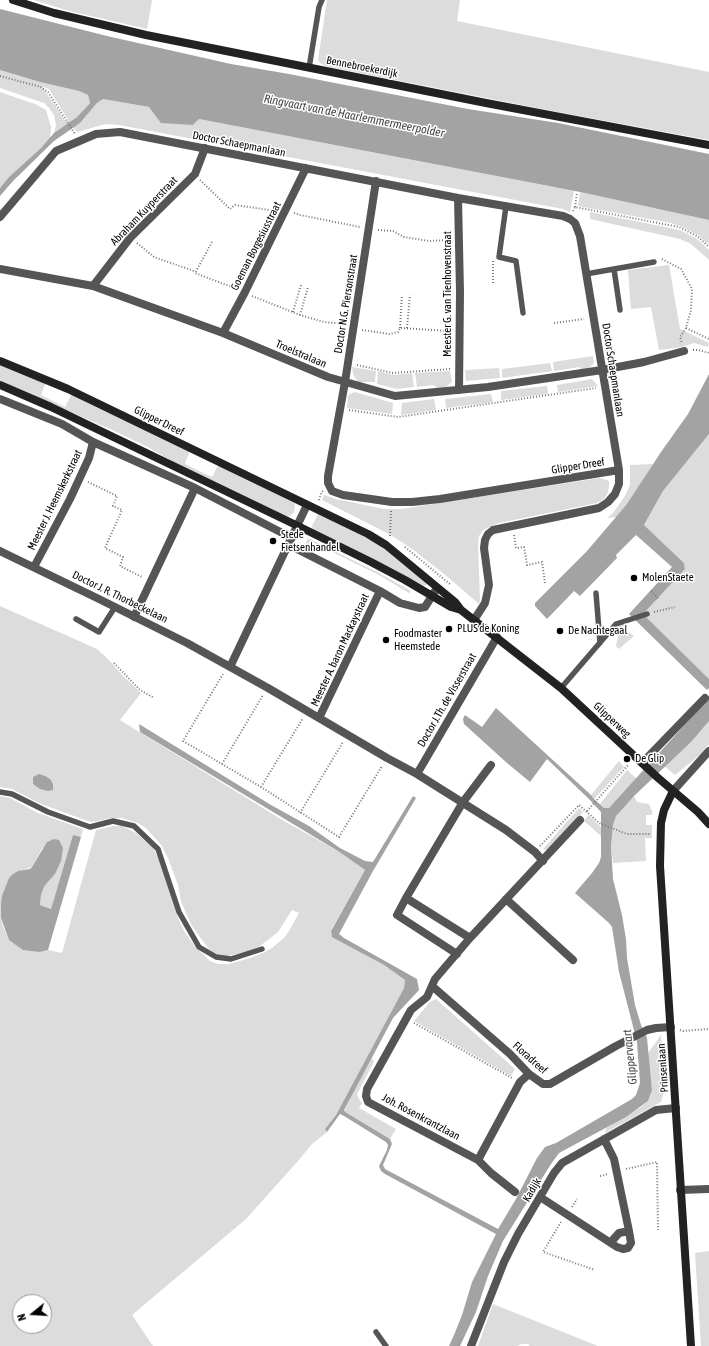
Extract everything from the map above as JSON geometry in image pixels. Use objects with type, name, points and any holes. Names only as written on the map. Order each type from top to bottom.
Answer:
[{"type":"street","name":"Bennebroekerdijk","points":[[14,0],[54,13],[146,36],[709,145]]},
{"type":"street","name":"Doctor Schaepmanlaan","points":[[0,217],[56,151],[96,134],[120,132],[458,198],[563,216],[575,223],[580,236],[619,470]]},
{"type":"street","name":"Abraham Kuyperstraat","points":[[93,286],[130,238],[194,174],[205,148]]},
{"type":"street","name":"Goeman Borgesiusstraat","points":[[223,333],[285,213],[306,168]]},
{"type":"street","name":"Doctor N.G. Piersonstraat","points":[[329,487],[328,476],[345,382],[376,181]]},
{"type":"street","name":"Meester G. van Tienhovenstraat","points":[[458,198],[460,292],[459,390]]},
{"type":"street","name":"Troelstralaan","points":[[0,269],[93,286],[223,333],[328,377],[396,396],[488,387],[602,370],[644,362],[684,351]]},
{"type":"street","name":"Glipper Dreef","points":[[0,361],[68,389],[368,534],[389,547],[455,602],[461,610],[497,637]]},
{"type":"street","name":"Glipper Dreef","points":[[0,385],[51,406],[298,526],[370,562],[451,607],[461,610]]},
{"type":"street","points":[[0,399],[62,424],[93,442],[194,488],[400,603],[419,608],[425,607],[438,588]]},
{"type":"street","name":"Meester J. Heemskerkstraat","points":[[34,568],[80,478],[89,458],[93,442]]},
{"type":"street","name":"Glipper Dreef","points":[[329,487],[332,491],[343,495],[392,502],[412,502],[440,499],[619,470],[619,484],[615,494],[608,502],[599,508],[493,530],[488,534],[485,540],[484,548],[489,585],[485,603],[474,620]]},
{"type":"street","points":[[134,617],[194,488]]},
{"type":"street","points":[[229,666],[307,505]]},
{"type":"street","name":"Doctor J. R. Thorbeckelaan","points":[[0,551],[187,643],[268,688],[463,802],[506,830],[535,852],[543,861]]},
{"type":"street","name":"Meester A. baron Mackaystraat","points":[[319,718],[380,591]]},
{"type":"street","name":"Glipperweg","points":[[497,637],[561,688],[657,777],[698,812],[709,824]]},
{"type":"street","name":"Doctor J.Th. de Visserstraat","points":[[417,774],[497,637]]},
{"type":"street","points":[[642,763],[704,698]]},
{"type":"street","points":[[673,791],[709,751]]},
{"type":"street","points":[[457,954],[397,915],[463,802],[491,765]]},
{"type":"street","name":"Prinsenlaan","points":[[673,791],[664,810],[660,834],[660,866],[691,1346]]},
{"type":"street","name":"Joh. Rosenkrantzlaan","points":[[515,1192],[491,1173],[478,1160],[368,1102],[366,1096],[367,1089],[411,1010],[427,997],[435,979],[470,938],[580,820]]},
{"type":"street","points":[[406,898],[470,938]]},
{"type":"street","points":[[506,899],[573,960]]},
{"type":"street","name":"Floradreef","points":[[432,986],[510,1054],[528,1074],[544,1084],[550,1084],[647,1030],[671,1027]]},
{"type":"street","points":[[478,1160],[520,1082],[528,1074]]},
{"type":"street","name":"Kadijk","points":[[471,1346],[504,1262],[518,1234],[554,1173],[562,1163],[656,1110],[676,1108]]},
{"type":"street","points":[[540,1197],[618,1247],[623,1249],[628,1248],[631,1243],[617,1171],[614,1159],[604,1139]]},
{"type":"street","points":[[680,1190],[709,1190]]},
{"type":"street","points":[[611,1242],[619,1232],[629,1231]]},
{"type":"lane","points":[[309,68],[319,7],[322,0]]},
{"type":"lane","points":[[506,206],[499,256],[516,262],[523,313]]},
{"type":"lane","points":[[586,274],[655,260]]},
{"type":"lane","name":"Doctor Schaepmanlaan","points":[[614,269],[620,310]]},
{"type":"lane","points":[[596,593],[600,643]]},
{"type":"lane","points":[[76,619],[99,632],[115,607]]},
{"type":"lane","points":[[561,688],[616,624],[647,614]]},
{"type":"lane","points":[[0,792],[12,794],[48,812],[90,827],[113,821],[134,826],[158,849],[180,912],[199,947],[216,957],[231,959],[262,950]]},
{"type":"lane","points":[[376,1332],[386,1346]]},
{"type":"path","points":[[0,76],[41,87],[48,92],[74,131]]},
{"type":"path","points":[[194,174],[230,209],[235,205],[285,213]]},
{"type":"path","points":[[570,219],[575,207],[577,193]]},
{"type":"path","points":[[575,207],[679,227],[697,236],[709,247]]},
{"type":"path","points":[[130,238],[154,257],[194,271]]},
{"type":"path","points":[[212,242],[195,273],[300,315],[324,322],[354,325],[358,330],[389,334],[398,332],[400,328],[402,295]]},
{"type":"path","points":[[493,283],[493,262],[499,256]]},
{"type":"path","points":[[655,260],[663,260],[681,269],[692,289],[692,310],[686,328],[680,337],[684,351],[698,350],[709,353]]},
{"type":"path","points":[[293,312],[301,285]]},
{"type":"path","points":[[300,315],[308,287]]},
{"type":"path","points":[[407,328],[410,296]]},
{"type":"path","points":[[554,323],[593,317]]},
{"type":"path","points":[[400,328],[459,332]]},
{"type":"path","points":[[686,328],[709,339]]},
{"type":"path","points":[[348,363],[393,373],[459,368]]},
{"type":"path","points":[[340,408],[398,417],[605,387]]},
{"type":"path","points":[[80,478],[117,496],[113,506],[122,510],[105,548],[123,557],[120,566],[151,581]]},
{"type":"path","points":[[316,510],[321,493],[329,487]]},
{"type":"path","points":[[389,547],[392,502]]},
{"type":"path","points":[[514,526],[516,548],[524,547],[527,565],[542,562],[545,584]]},
{"type":"path","points":[[650,591],[659,599]]},
{"type":"path","points":[[647,614],[674,607]]},
{"type":"path","points":[[114,663],[140,690],[154,698]]},
{"type":"path","points":[[229,666],[183,741],[261,787],[340,837],[387,758]]},
{"type":"path","points":[[222,764],[268,688]]},
{"type":"path","points":[[261,787],[307,711]]},
{"type":"path","points":[[300,813],[347,735]]},
{"type":"path","points":[[593,804],[635,757]]},
{"type":"path","points":[[599,823],[627,834],[660,834]]},
{"type":"path","points":[[406,1019],[520,1082]]},
{"type":"path","points":[[671,1027],[683,1031],[709,1029]]},
{"type":"path","points":[[617,1171],[657,1162],[658,1230]]},
{"type":"path","points":[[566,1214],[543,1252],[595,1270]]},
{"type":"shaded area","points":[[34,0],[152,0],[147,29],[69,11]]},
{"type":"shaded area","points":[[327,0],[460,0],[457,21],[709,72],[709,140],[325,66],[318,60]]},
{"type":"shaded area","points":[[0,70],[40,82],[79,91],[88,95],[90,103],[77,117],[54,133],[56,125],[54,115],[44,103],[0,88]],"holes":[[[42,86],[49,89],[68,120],[66,122]]]},
{"type":"shaded area","points":[[0,92],[35,104],[46,110],[51,127],[50,140],[9,177],[0,188]]},
{"type":"shaded area","points":[[103,99],[149,107],[193,125],[199,119],[574,191],[570,212],[563,209],[119,125],[106,124],[77,132],[73,127],[80,123],[97,103]]},
{"type":"shaded area","points":[[580,192],[709,220],[709,245],[698,235],[671,223],[578,206]]},
{"type":"shaded area","points":[[590,212],[680,230],[697,239],[709,250],[709,260],[691,244],[680,239],[590,219]]},
{"type":"shaded area","points":[[669,265],[680,329],[709,343],[708,347],[694,343],[682,347],[659,350],[651,307],[631,309],[628,270]]},
{"type":"shaded area","points":[[593,356],[594,363],[589,368],[581,370],[580,367],[554,371],[553,362]]},
{"type":"shaded area","points":[[550,363],[552,371],[502,378],[502,369]]},
{"type":"shaded area","points":[[0,364],[46,382],[41,395],[65,407],[72,393],[87,403],[190,451],[185,463],[187,465],[212,477],[218,465],[294,503],[294,512],[287,517],[185,469],[148,447],[110,429],[0,382]]},
{"type":"shaded area","points":[[352,367],[376,371],[375,382],[358,382],[353,374]]},
{"type":"shaded area","points":[[499,368],[500,378],[466,381],[465,370]]},
{"type":"shaded area","points":[[378,371],[394,375],[412,373],[414,387],[397,389],[377,384]]},
{"type":"shaded area","points":[[450,371],[452,382],[446,387],[437,388],[434,385],[417,387],[415,373]]},
{"type":"shaded area","points":[[592,379],[598,386],[558,392],[557,385]]},
{"type":"shaded area","points":[[547,386],[548,394],[501,400],[501,391]]},
{"type":"shaded area","points":[[355,392],[393,403],[392,414],[347,408],[348,395]]},
{"type":"shaded area","points":[[491,394],[493,402],[446,408],[445,399]]},
{"type":"shaded area","points":[[434,399],[436,410],[401,415],[402,403]]},
{"type":"shaded area","points":[[709,434],[709,679],[643,614],[685,569],[684,563],[644,525],[663,491]]},
{"type":"shaded area","points":[[653,464],[628,504],[617,517],[607,518],[613,513],[625,496],[630,485],[630,465]]},
{"type":"shaded area","points":[[600,478],[609,481],[609,485],[608,493],[604,499],[597,503],[499,523],[483,530],[479,536],[478,543],[479,604],[411,548],[389,534],[322,500],[324,495],[384,509],[401,509]]},
{"type":"shaded area","points":[[318,514],[377,543],[428,584],[424,586],[313,530],[312,526]]},
{"type":"shaded area","points":[[308,538],[379,573],[411,591],[409,593],[379,575],[314,543],[306,548],[304,547]]},
{"type":"shaded area","points":[[0,606],[97,649],[109,660],[141,693],[120,720],[284,821],[338,851],[365,870],[331,930],[332,936],[384,965],[405,980],[404,988],[336,1115],[325,1129],[327,1132],[312,1144],[246,1219],[132,1315],[153,1346],[0,1346],[0,796],[10,798],[38,813],[83,829],[81,837],[73,836],[51,909],[40,905],[44,887],[55,874],[43,847],[32,867],[13,874],[1,918],[9,940],[40,952],[48,950],[62,953],[96,830],[113,826],[122,826],[136,833],[153,848],[159,859],[178,918],[184,931],[194,945],[210,961],[218,964],[229,964],[263,953],[284,938],[299,913],[292,910],[278,932],[260,946],[228,956],[214,954],[192,926],[181,902],[178,885],[168,858],[162,846],[147,829],[138,823],[122,818],[110,818],[91,822],[41,804],[12,789],[0,787]]},
{"type":"shaded area","points":[[626,618],[625,629],[634,636],[619,649],[616,646],[618,636],[616,629]]},
{"type":"shaded area","points":[[709,721],[709,744],[701,754],[675,775],[664,766],[692,741]]},
{"type":"shaded area","points":[[619,761],[624,767],[594,799],[591,795]]},
{"type":"shaded area","points":[[627,770],[637,779],[609,808],[604,808],[600,804]]},
{"type":"shaded area","points":[[634,796],[637,802],[649,804],[652,811],[652,815],[646,815],[646,825],[652,825],[652,838],[645,838],[646,861],[613,863],[611,846],[613,825],[616,816]]},
{"type":"shaded area","points":[[579,808],[583,812],[579,817],[548,851],[543,849]]},
{"type":"shaded area","points":[[588,815],[601,827],[601,836],[584,821]]},
{"type":"shaded area","points":[[436,999],[515,1069],[511,1076],[414,1021],[430,1002]]},
{"type":"shaded area","points":[[661,1035],[665,1087],[661,1102],[605,1133],[606,1128],[641,1107],[648,1101],[652,1090],[648,1053]]},
{"type":"shaded area","points":[[372,1058],[374,1062],[357,1094],[362,1103],[359,1108],[396,1129],[390,1139],[344,1112],[354,1089]]},
{"type":"shaded area","points":[[709,1251],[709,1346],[701,1346],[695,1253]]},
{"type":"shaded area","points":[[493,1304],[598,1346],[530,1346],[528,1344],[522,1344],[517,1346],[478,1346]]},
{"type":"water","name":"Ringvaart van de Haarlemmermeerpolder","points":[[0,9],[107,36],[231,64],[468,109],[558,123],[709,154],[709,220],[580,192],[199,119],[193,125],[161,123],[149,107],[103,99],[97,103],[80,123],[54,141],[13,181],[0,196],[0,188],[9,177],[41,148],[54,133],[77,117],[90,103],[88,95],[79,91],[40,82],[0,70]]},
{"type":"water","points":[[709,374],[709,434],[663,491],[644,525],[684,563],[685,569],[643,614],[709,679],[709,688],[707,690],[629,614],[672,567],[636,535],[616,555],[617,558],[580,596],[574,591],[547,619],[535,606],[535,603],[587,551],[627,504],[688,414]]},
{"type":"water","points":[[709,698],[709,721],[692,741],[634,796],[616,816],[613,825],[611,846],[613,879],[622,915],[635,1005],[647,1038],[652,1090],[648,1101],[626,1117],[559,1153],[503,1241],[488,1276],[476,1312],[460,1346],[449,1346],[462,1315],[472,1282],[496,1234],[381,1171],[379,1166],[387,1150],[388,1145],[386,1142],[344,1116],[340,1114],[327,1132],[325,1129],[336,1115],[404,988],[405,980],[384,965],[332,937],[331,931],[365,870],[338,851],[140,732],[139,724],[271,805],[309,826],[340,848],[365,861],[373,862],[413,796],[416,798],[373,871],[339,934],[417,979],[419,990],[393,1018],[344,1110],[390,1139],[392,1144],[383,1165],[385,1169],[498,1229],[516,1199],[537,1158],[545,1147],[556,1143],[632,1099],[636,1095],[640,1083],[637,1042],[619,972],[612,927],[575,893],[592,873],[601,857],[601,812],[547,759],[530,782],[464,724],[463,719],[465,715],[482,727],[496,708],[604,808],[609,808]]},
{"type":"water","points":[[39,774],[50,779],[53,784],[53,790],[48,791],[40,789],[33,784],[33,777]]},
{"type":"water","points":[[73,835],[81,837],[48,950],[40,952],[23,950],[9,940],[1,918],[2,896],[9,878],[18,871],[30,869],[47,842],[54,839],[59,840],[63,848],[61,861],[55,874],[44,887],[41,895],[40,905],[51,909]]},
{"type":"place","name":"Stede Fietsenhandel","points":[[273,541]]},
{"type":"place","name":"MolenStaete","points":[[634,578]]},
{"type":"place","name":"PLUS de Koning","points":[[449,629]]},
{"type":"place","name":"De Nachtegaal","points":[[560,631]]},
{"type":"place","name":"Foodmaster Heemstede","points":[[386,640]]},
{"type":"place","name":"De Glip","points":[[627,759]]},
{"type":"water label","name":"Glippervaart","points":[[630,1057]]}]
